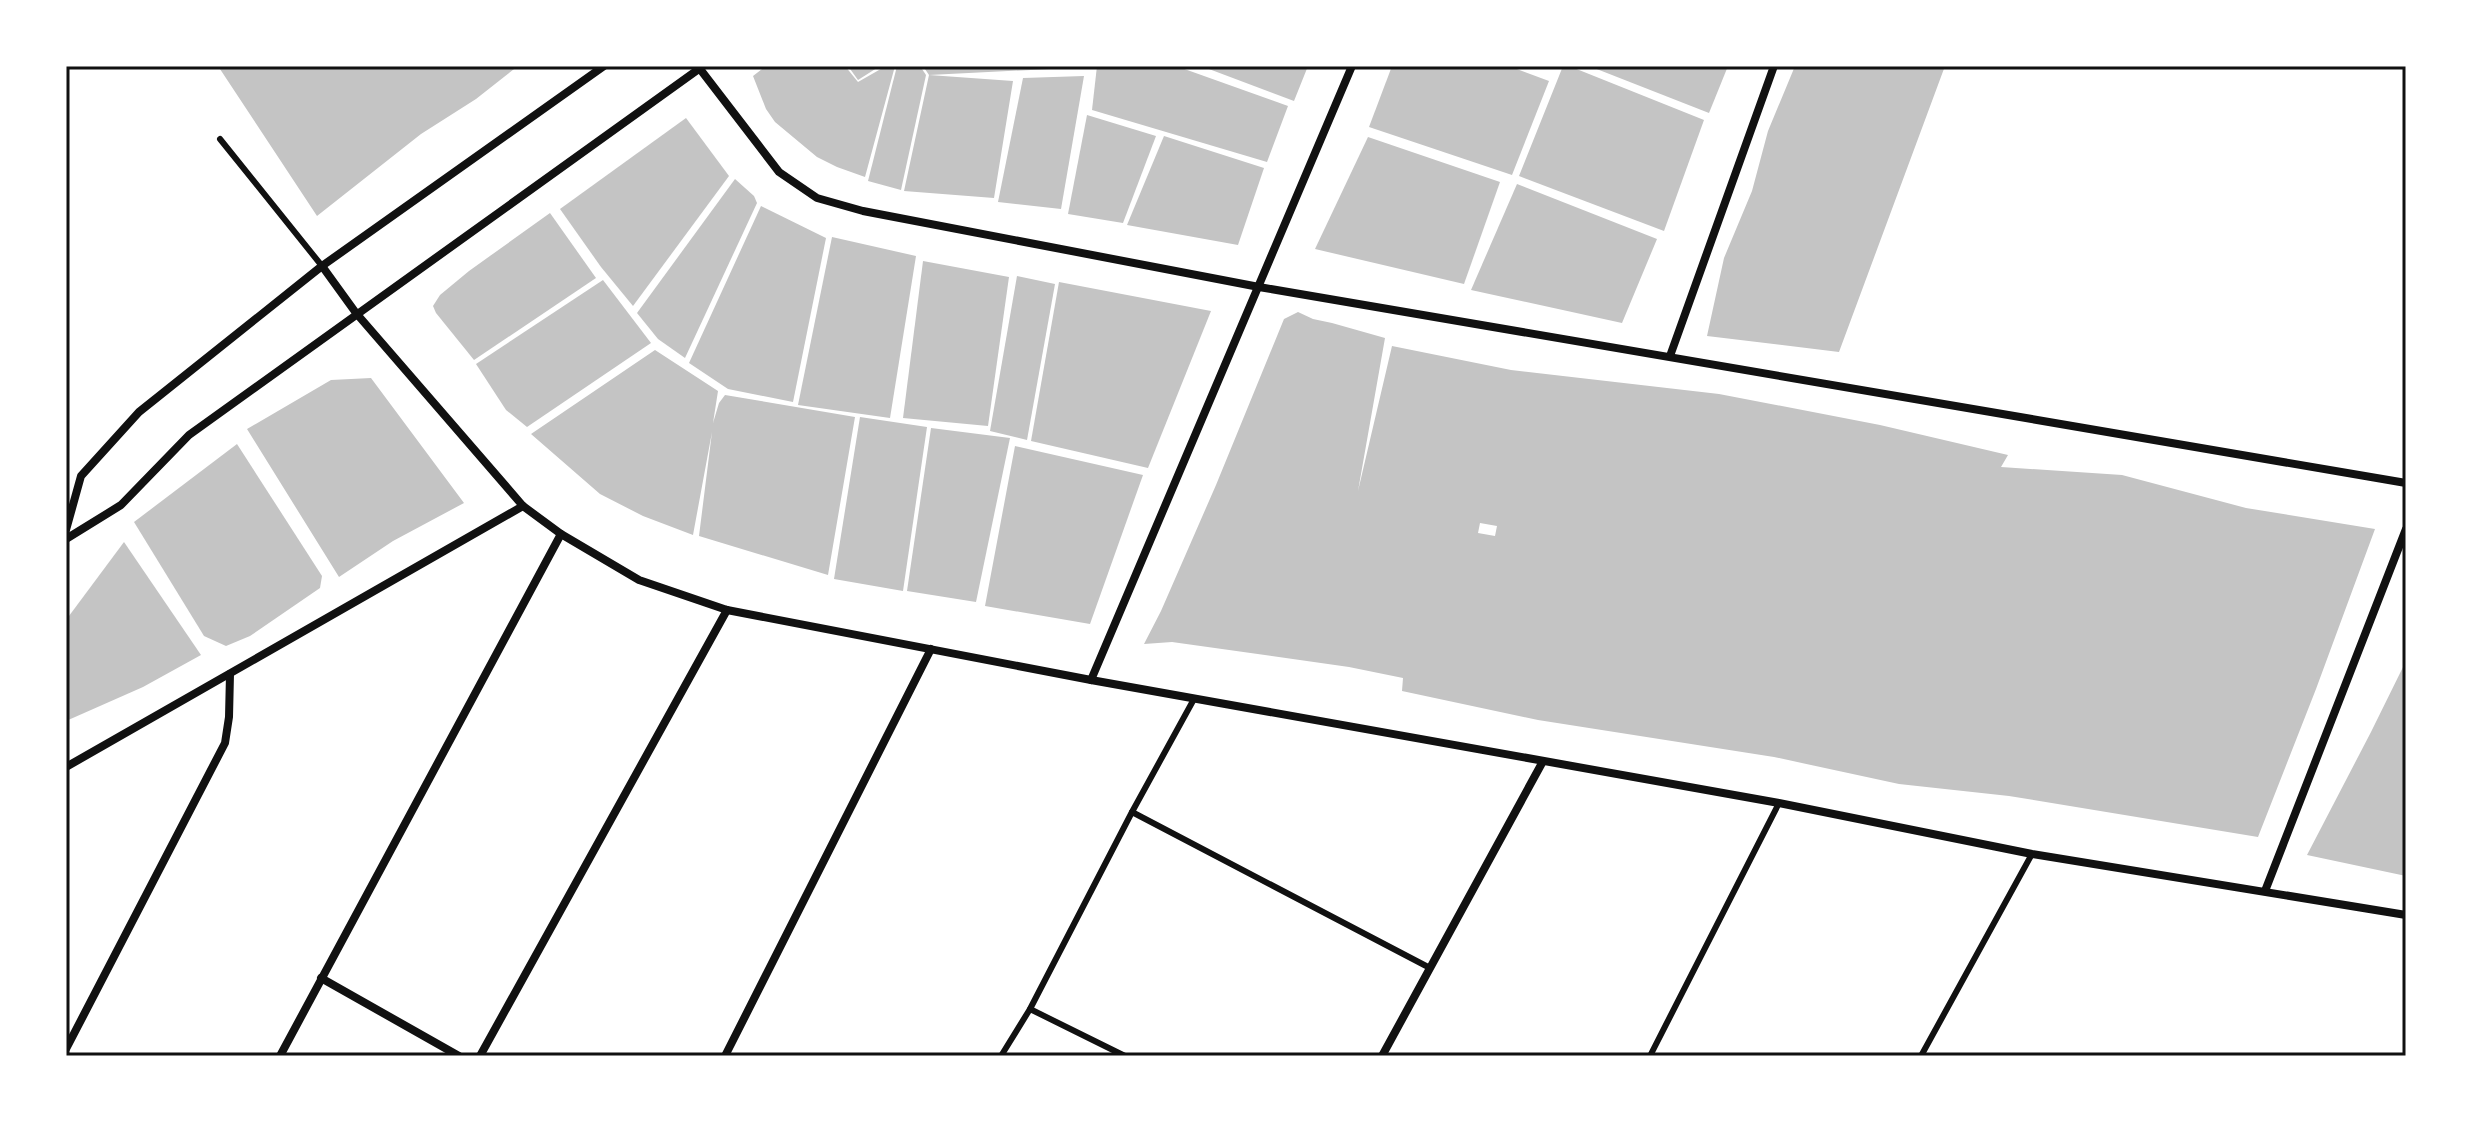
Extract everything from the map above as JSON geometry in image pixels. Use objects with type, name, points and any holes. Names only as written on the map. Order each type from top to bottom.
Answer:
[{"type":"street","points":[[66,530],[81,476],[139,412],[322,266],[604,66]]},
{"type":"street","points":[[1091,680],[1352,66]]},
{"type":"street","points":[[1670,356],[1774,66]]},
{"type":"street","points":[[66,539],[121,505],[189,435],[702,67],[779,172],[817,198],[863,211],[1259,287],[2406,483]]},
{"type":"street","points":[[322,266],[356,313],[523,506],[561,534],[639,580],[727,610],[1542,763],[1779,803],[2032,854],[2406,915]]},
{"type":"street","points":[[66,767],[523,506]]},
{"type":"street","points":[[2265,891],[2406,529]]},
{"type":"street","points":[[280,1056],[561,534]]},
{"type":"street","points":[[480,1056],[727,610]]},
{"type":"street","points":[[725,1056],[931,649]]},
{"type":"street","points":[[66,1049],[225,743],[230,674]]},
{"type":"street","points":[[1382,1056],[1542,763]]},
{"type":"street","points":[[321,978],[459,1056]]},
{"type":"lane","points":[[220,139],[322,266]]},
{"type":"lane","points":[[1001,1056],[1030,1009],[1194,699]]},
{"type":"lane","points":[[1650,1056],[1779,803]]},
{"type":"lane","points":[[1132,812],[1430,968]]},
{"type":"lane","points":[[1921,1056],[2032,854]]},
{"type":"lane","points":[[1030,1009],[1125,1056]]},
{"type":"building","points":[[218,66],[518,66],[476,99],[421,134],[317,216]]},
{"type":"building","points":[[766,66],[845,66],[858,82],[886,66],[895,66],[865,177],[817,157],[775,122],[766,109],[753,76]]},
{"type":"building","points":[[848,66],[880,66],[858,80]]},
{"type":"building","points":[[897,66],[920,66],[926,75],[901,190],[868,181]]},
{"type":"building","points":[[923,66],[1070,66],[1070,68],[929,75]]},
{"type":"building","points":[[1097,66],[1176,66],[1288,106],[1267,162],[1092,110]]},
{"type":"building","points":[[1201,66],[1308,66],[1294,101]]},
{"type":"building","points":[[1392,66],[1509,66],[1549,81],[1512,175],[1369,127]]},
{"type":"building","points":[[1563,66],[1704,120],[1664,231],[1519,176]]},
{"type":"building","points":[[1589,66],[1728,66],[1709,113]]},
{"type":"building","points":[[1795,66],[1945,66],[1839,352],[1707,336],[1724,258],[1752,191],[1768,131]]},
{"type":"building","points":[[929,75],[1013,81],[994,198],[904,191]]},
{"type":"building","points":[[1084,76],[1061,209],[998,202],[1023,78]]},
{"type":"building","points":[[1087,115],[1156,136],[1123,223],[1068,214]]},
{"type":"building","points":[[686,118],[729,176],[633,306],[560,209]]},
{"type":"building","points":[[1164,136],[1264,168],[1238,245],[1127,225]]},
{"type":"building","points":[[1368,137],[1500,182],[1464,284],[1315,249]]},
{"type":"building","points":[[735,179],[754,196],[757,203],[685,358],[658,339],[637,313]]},
{"type":"building","points":[[1517,184],[1657,239],[1622,323],[1471,290]]},
{"type":"building","points":[[761,206],[826,238],[793,402],[728,389],[689,363]]},
{"type":"building","points":[[550,213],[596,278],[474,360],[433,306],[440,295],[469,271]]},
{"type":"building","points":[[832,237],[916,256],[890,418],[798,405]]},
{"type":"building","points":[[923,261],[1009,277],[988,426],[903,418]]},
{"type":"building","points":[[1017,276],[1055,284],[1027,440],[990,431]]},
{"type":"building","points":[[603,280],[651,343],[527,427],[506,410],[476,364]]},
{"type":"building","points":[[1059,282],[1211,311],[1148,468],[1031,441]]},
{"type":"building","points":[[1298,312],[1313,319],[1385,338],[1358,491],[1392,346],[1511,370],[1719,394],[1880,425],[2008,455],[2001,467],[2122,475],[2246,508],[2375,529],[2258,837],[2009,796],[1899,784],[1774,757],[1538,720],[1402,691],[1403,678],[1349,667],[1172,642],[1144,644],[1216,485],[1284,319]],"holes":[[[1480,523],[1497,526],[1495,536],[1478,533]]]},
{"type":"building","points":[[655,350],[718,391],[713,423],[725,395],[855,417],[828,575],[699,536],[712,432],[693,535],[643,516],[600,494],[531,434]]},
{"type":"building","points":[[371,378],[464,503],[393,541],[339,577],[247,429],[331,380]]},
{"type":"building","points":[[860,417],[927,427],[903,591],[834,579]]},
{"type":"building","points":[[931,428],[1010,438],[976,602],[907,591]]},
{"type":"building","points":[[237,444],[322,576],[320,588],[250,636],[226,646],[204,636],[134,522]]},
{"type":"building","points":[[1015,446],[1143,475],[1090,624],[985,606]]},
{"type":"building","points":[[124,542],[201,655],[143,687],[66,721],[66,620]]},
{"type":"building","points":[[2406,661],[2406,876],[2307,855],[2371,732]]}]
